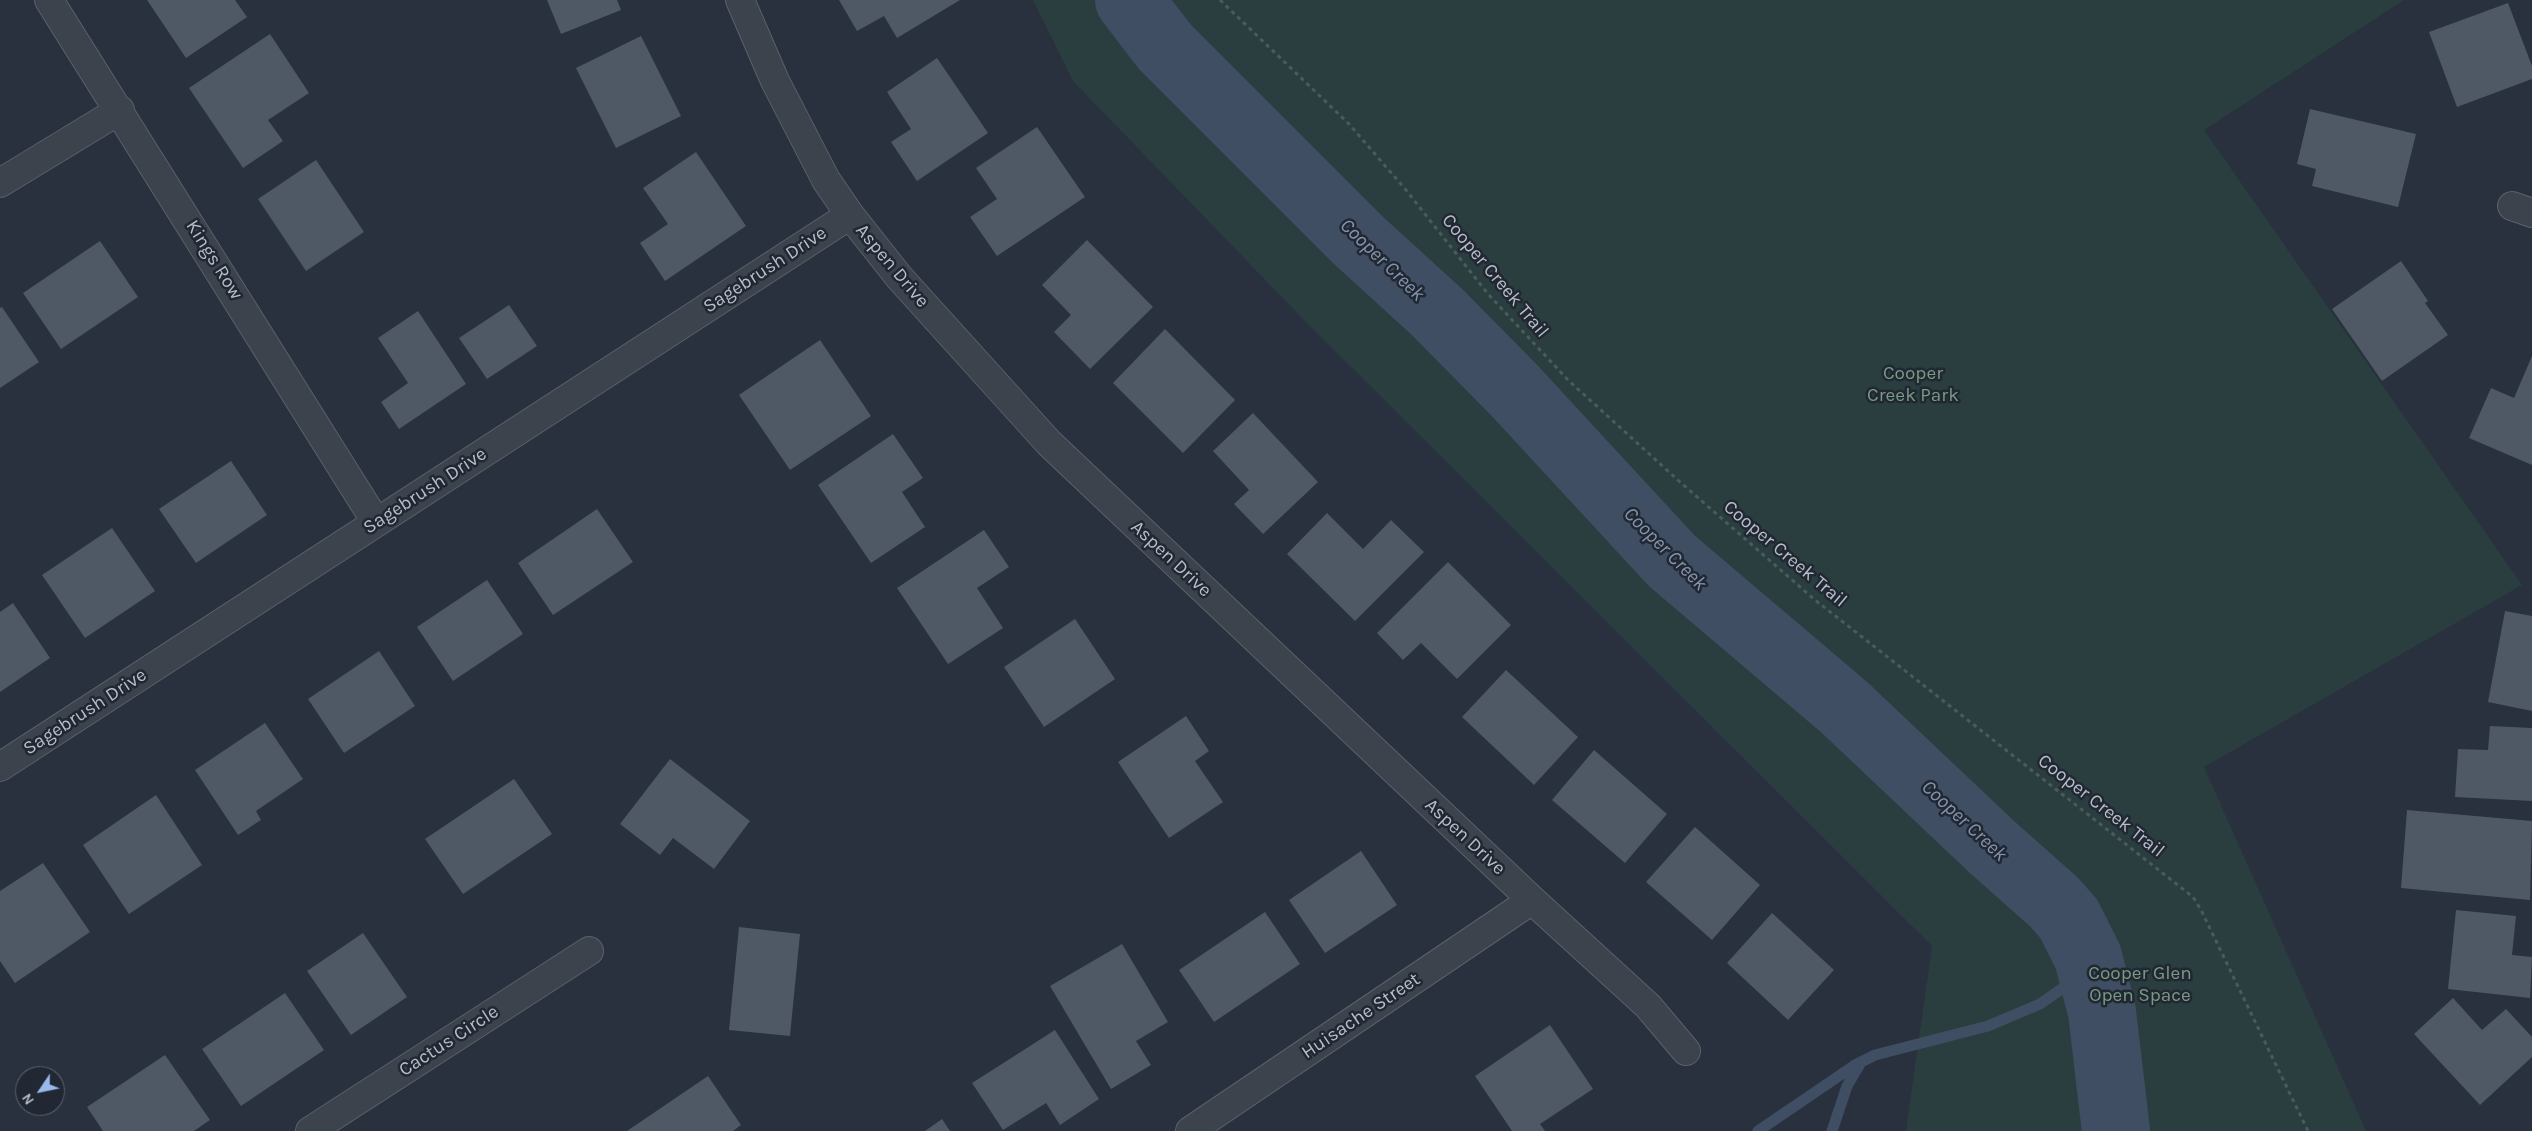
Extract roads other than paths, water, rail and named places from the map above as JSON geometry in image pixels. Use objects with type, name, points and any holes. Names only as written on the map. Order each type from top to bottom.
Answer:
[{"type":"street","name":"Kings Row","points":[[49,0],[120,110],[376,522]]},
{"type":"street","name":"Aspen Drive","points":[[740,0],[775,81],[826,180],[850,215],[899,277],[1049,443],[1532,900],[1648,1006],[1686,1051]]},
{"type":"street","points":[[0,182],[120,110]]},
{"type":"street","name":"Sagebrush Drive","points":[[0,767],[850,215]]},
{"type":"street","name":"Huisache Street","points":[[1190,1131],[1532,900]]},
{"type":"street","name":"Cactus Circle","points":[[310,1131],[589,951]]},
{"type":"waterway","name":"Cooper Creek","points":[[1129,0],[1165,47],[1357,239],[1437,312],[1514,390],[1672,561],[1844,707],[1992,847],[2054,902],[2069,919],[2088,957],[2102,1012],[2116,1131]]},
{"type":"waterway","points":[[1758,1131],[1855,1065],[1875,1055],[1988,1026],[2040,1004],[2063,988],[2088,957]]},
{"type":"waterway","points":[[1832,1131],[1847,1086],[1860,1064]]},
{"type":"park label","name":"Cooper Creek Park","points":[[1913,385]]},
{"type":"park label","name":"Cooper Glen Open Space","points":[[2140,985]]}]
